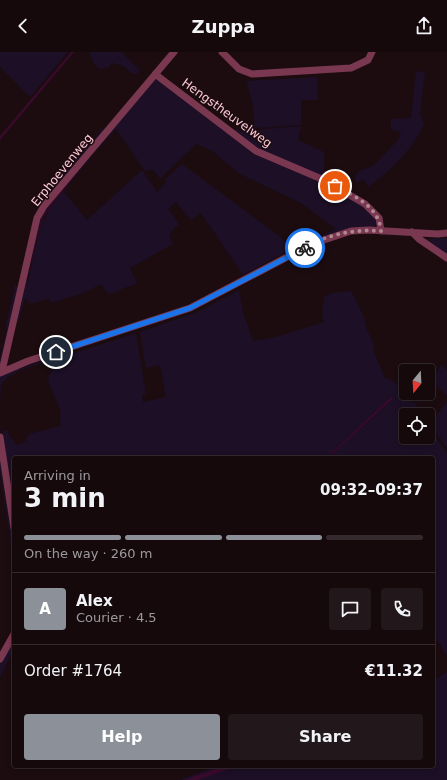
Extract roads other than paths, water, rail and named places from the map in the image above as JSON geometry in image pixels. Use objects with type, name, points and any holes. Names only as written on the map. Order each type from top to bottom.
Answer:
[{"type":"street","name":"Erphoevenweg","points":[[1,372],[37,218],[44,206],[174,52]]},
{"type":"street","points":[[222,52],[239,69],[252,74],[351,68],[368,60],[372,52]]},
{"type":"street","name":"Hengstheuvelweg","points":[[155,74],[256,151],[324,180],[365,204],[374,211],[379,218],[381,231]]},
{"type":"street","points":[[1,372],[190,308],[312,244],[327,238],[351,231],[447,233]]},
{"type":"street","points":[[412,232],[419,239],[447,258]]},
{"type":"street","points":[[0,437],[12,515]]},
{"type":"street","points":[[0,660],[12,638]]},
{"type":"street","points":[[0,644],[5,651]]}]
